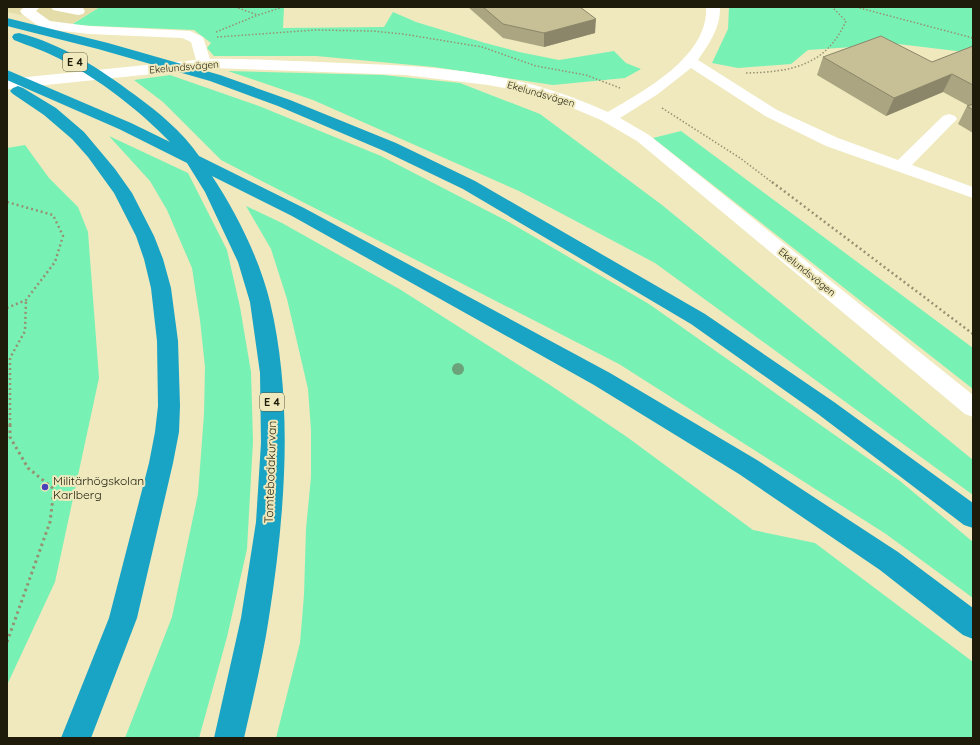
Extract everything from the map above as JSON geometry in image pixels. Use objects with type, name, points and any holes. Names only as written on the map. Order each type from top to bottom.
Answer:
[{"type":"highway","points":[[7,22],[103,46],[215,78],[284,103],[390,147],[469,185],[698,319],[826,408],[973,517]]},
{"type":"highway","name":"Tomtebodakurvan","points":[[7,33],[64,55],[97,74],[158,120],[186,149],[214,192],[248,262],[260,302],[272,373],[273,443],[269,522],[255,618],[229,738]]},
{"type":"highway","points":[[7,74],[125,126],[298,212],[602,379],[748,468],[889,561],[973,625]]},
{"type":"highway","points":[[7,84],[44,106],[83,140],[114,179],[142,227],[160,282],[168,350],[169,385],[167,431],[139,561],[121,624],[98,687],[76,738]]},
{"type":"street","points":[[33,7],[27,11],[46,24],[89,30],[185,34],[198,40],[204,63]]},
{"type":"street","points":[[58,7],[78,11]]},
{"type":"street","points":[[610,117],[643,98],[690,62],[703,43],[711,26],[713,7]]},
{"type":"street","points":[[690,62],[771,113],[832,142],[973,193]]},
{"type":"street","name":"Ekelundsvägen","points":[[7,84],[60,80],[204,63],[419,71],[477,78],[525,88],[569,100],[610,117],[643,138],[973,408]]},
{"type":"street","points":[[901,166],[949,119]]},
{"type":"path","points":[[235,7],[258,15]]},
{"type":"path","points":[[198,40],[258,15],[283,7]]},
{"type":"path","points":[[713,76],[740,73],[773,73],[813,61],[826,52],[843,30],[846,21],[832,7]]},
{"type":"path","points":[[856,7],[881,12],[936,29],[973,38]]},
{"type":"path","points":[[643,98],[678,118],[740,158],[973,334]]},
{"type":"path","points":[[7,202],[52,215],[63,236],[55,262],[26,300],[7,308]]},
{"type":"path","points":[[7,642],[50,522],[54,489],[28,468],[10,437],[10,358],[25,331],[26,300]]},
{"type":"shaded area","points":[[7,7],[100,7],[70,25],[7,12]]},
{"type":"green space","points":[[100,7],[284,7],[283,28],[384,27],[393,12],[416,22],[485,43],[559,60],[614,51],[626,63],[641,69],[625,78],[553,85],[434,67],[316,56],[214,56],[207,48],[211,43],[194,30],[71,25]]},
{"type":"green space","points":[[729,7],[973,7],[973,53],[898,44],[808,50],[791,64],[738,68],[712,63],[728,29]]},
{"type":"green space","points":[[228,71],[383,75],[460,83],[540,114],[662,205],[973,460],[973,495],[655,263],[519,191],[313,100]]},
{"type":"green space","points":[[170,75],[259,106],[381,156],[507,221],[649,304],[900,481],[973,542],[973,598],[886,534],[619,364],[221,160],[163,102],[134,80]]},
{"type":"green space","points":[[681,131],[973,348],[973,389],[653,138]]},
{"type":"green space","points":[[109,136],[188,173],[227,250],[240,307],[251,372],[253,441],[247,549],[227,637],[199,738],[125,738],[172,617],[198,494],[204,414],[205,367],[192,268],[167,210],[150,181]]},
{"type":"green space","name":"Militärhögskolan Karlberg","points":[[25,145],[49,178],[78,207],[88,232],[99,378],[55,582],[7,685],[7,148]]},
{"type":"green space","points":[[246,206],[282,223],[401,290],[550,385],[627,437],[753,530],[815,543],[973,662],[973,738],[276,738],[300,643],[304,595],[306,529],[311,477],[311,430],[308,389],[287,299],[271,249]]},
{"type":"building","points":[[483,7],[580,7],[596,19],[544,33],[503,24]]},
{"type":"building","points":[[881,36],[932,62],[973,46],[973,85],[952,74],[894,98],[823,57]]},
{"type":"building","points":[[973,104],[973,110],[967,106]]},
{"type":"place","name":"Militärhögskolan Karlberg","points":[[45,487]]}]
